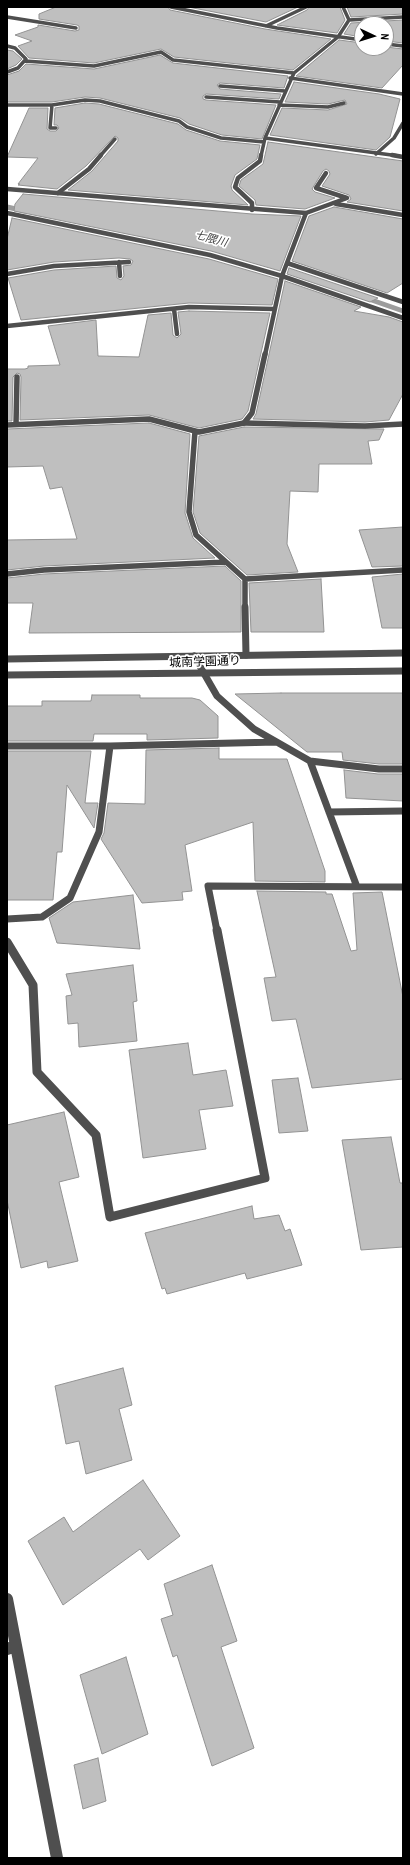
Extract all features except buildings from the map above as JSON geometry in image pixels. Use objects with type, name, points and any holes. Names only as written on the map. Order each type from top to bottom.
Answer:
[{"type":"street","points":[[171,7],[266,26],[354,39]]},
{"type":"street","points":[[266,26],[306,7]]},
{"type":"street","points":[[343,7],[349,20]]},
{"type":"street","points":[[7,17],[76,28]]},
{"type":"street","points":[[349,20],[403,17]]},
{"type":"street","points":[[252,210],[252,203],[235,188],[238,178],[260,161],[265,140],[290,78],[294,72],[338,37],[349,20]]},
{"type":"street","points":[[7,46],[15,48],[26,59],[25,61]]},
{"type":"street","points":[[7,72],[18,68],[25,61],[94,66],[161,52],[173,60],[231,68],[294,72]]},
{"type":"street","points":[[290,78],[403,94]]},
{"type":"street","points":[[220,86],[285,91]]},
{"type":"street","points":[[206,97],[328,107],[344,103]]},
{"type":"street","points":[[7,105],[52,105],[67,104],[85,100],[100,101],[179,121],[187,127],[221,138],[265,140],[403,157]]},
{"type":"street","points":[[52,105],[50,128],[56,128]]},
{"type":"street","points":[[376,154],[394,138],[403,124]]},
{"type":"street","points":[[58,193],[90,169],[115,139]]},
{"type":"street","points":[[7,189],[252,210],[306,213],[336,204],[347,198],[316,188],[326,173]]},
{"type":"street","points":[[336,204],[403,215]]},
{"type":"street","points":[[7,213],[210,255],[282,276],[403,318]]},
{"type":"street","points":[[244,423],[252,413],[282,276],[306,213]]},
{"type":"street","points":[[119,262],[120,276]]},
{"type":"street","points":[[7,274],[54,266],[129,262]]},
{"type":"street","points":[[286,265],[403,302]]},
{"type":"street","points":[[7,326],[189,307],[274,309]]},
{"type":"street","points":[[174,308],[176,334]]},
{"type":"street","points":[[16,424],[17,377]]},
{"type":"street","points":[[7,425],[148,419],[199,432],[244,423],[365,426],[403,424]]},
{"type":"street","points":[[195,430],[189,512],[196,535],[245,579],[403,570]]},
{"type":"street","points":[[7,574],[44,570],[226,562]]},
{"type":"street","points":[[245,579],[246,655]]},
{"type":"street","name":"城南学園通り","points":[[7,659],[403,653]]},
{"type":"street","points":[[194,656],[217,696],[254,729],[310,761],[379,769],[403,769]]},
{"type":"street","name":"城南学園通り","points":[[7,675],[403,671]]},
{"type":"street","points":[[7,746],[110,746],[276,742]]},
{"type":"street","points":[[7,919],[42,918],[70,898],[99,832],[110,746]]},
{"type":"street","points":[[310,761],[357,887]]},
{"type":"street","points":[[329,812],[403,810]]},
{"type":"street","points":[[7,942],[34,985],[37,1072],[96,1135],[110,1217],[265,1178],[208,886],[403,887]]},
{"type":"street","points":[[7,1598],[12,1648],[58,1858]]},
{"type":"waterway","name":"七隈川","points":[[7,207],[25,211]]},
{"type":"waterway","name":"七隈川","points":[[363,297],[403,311]]}]
